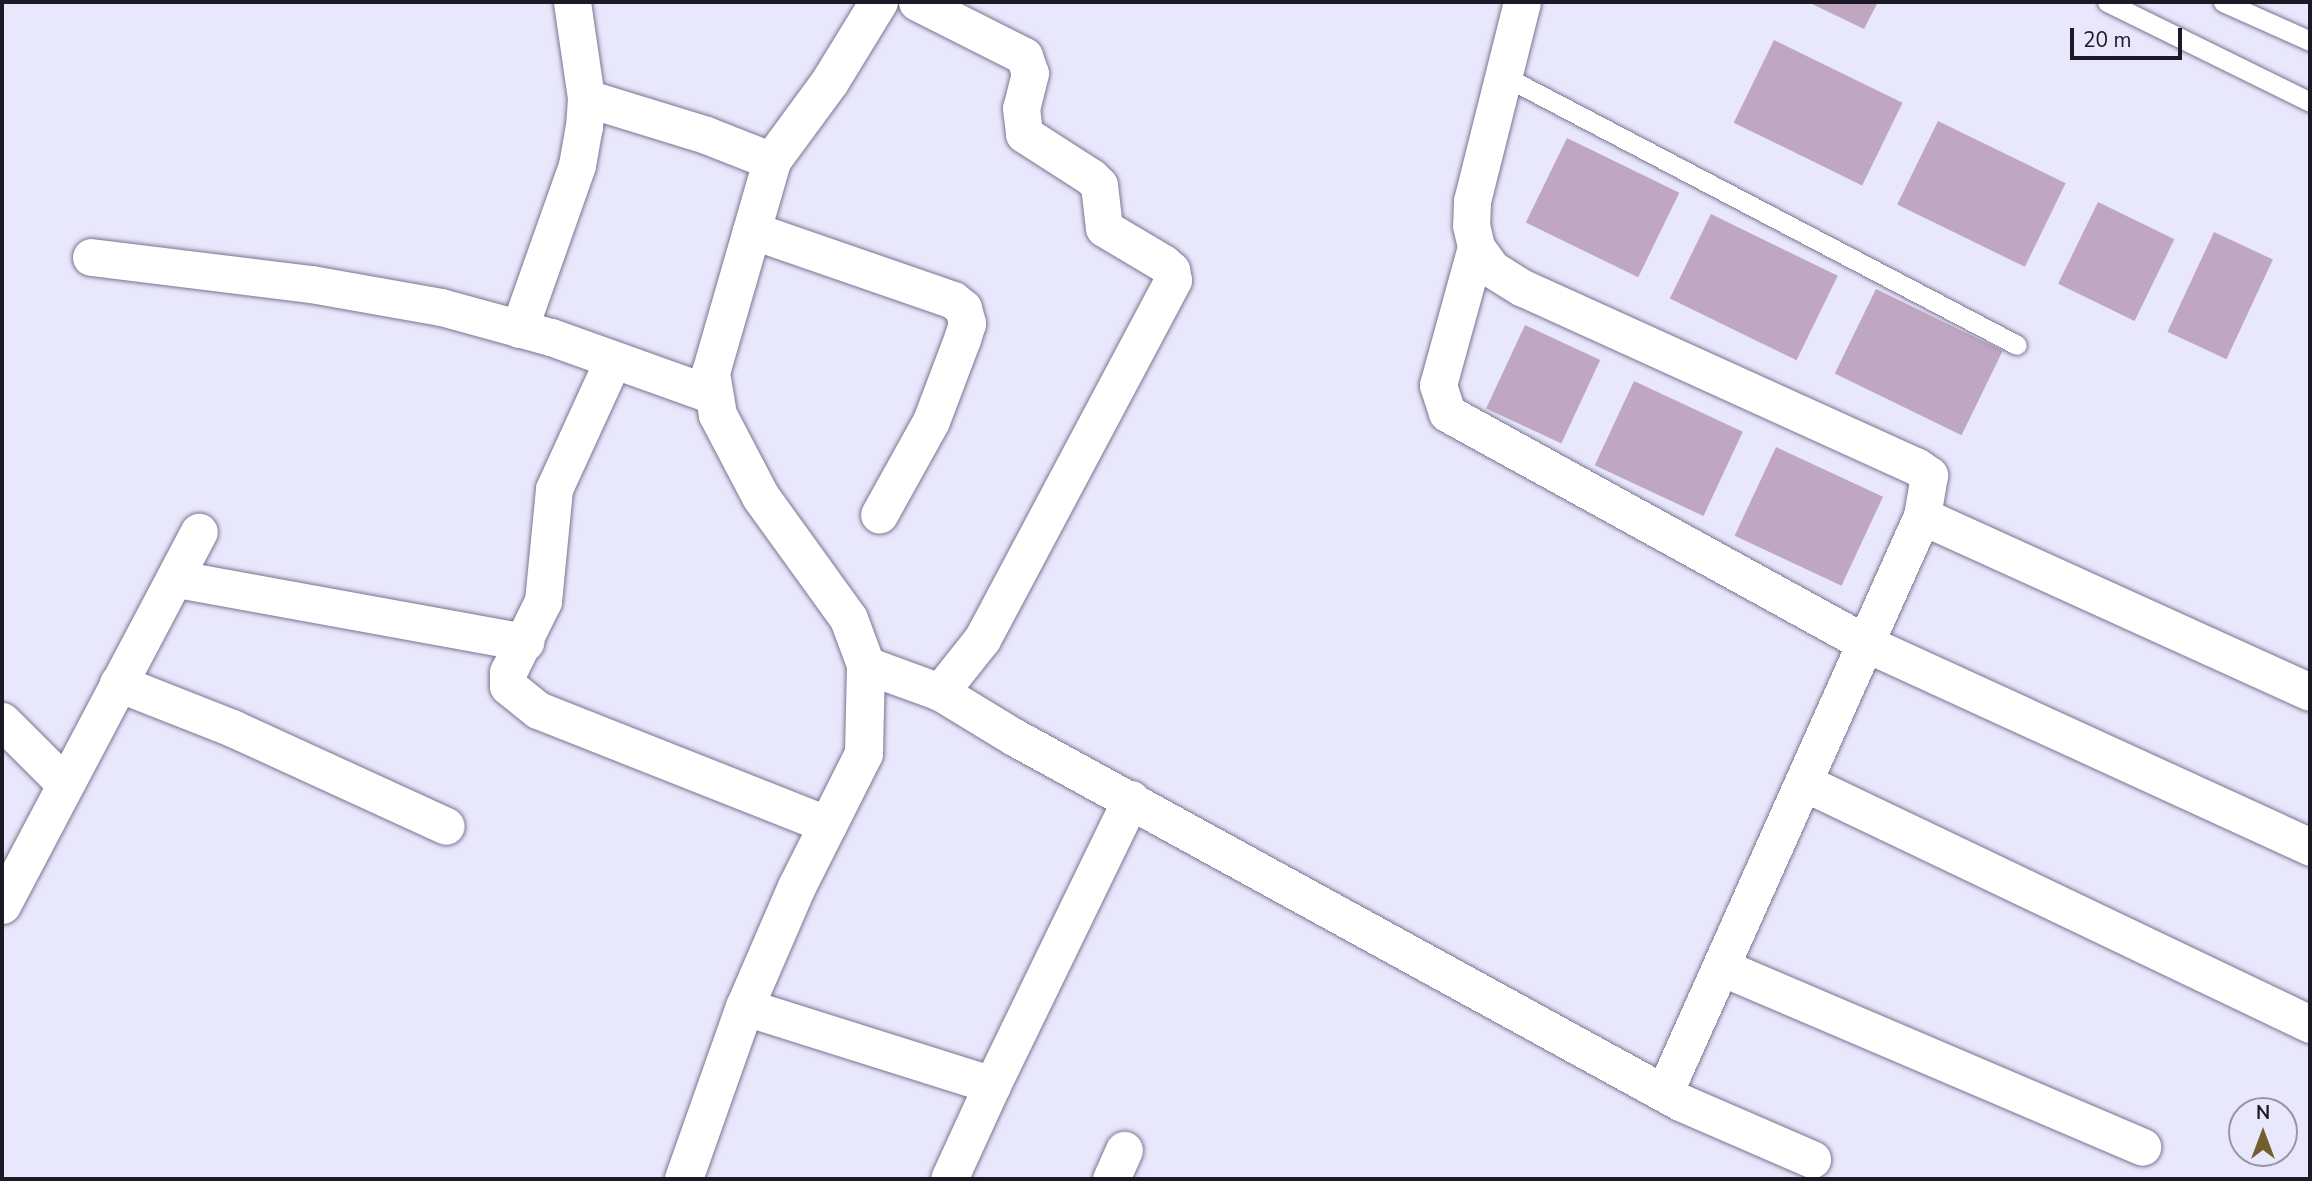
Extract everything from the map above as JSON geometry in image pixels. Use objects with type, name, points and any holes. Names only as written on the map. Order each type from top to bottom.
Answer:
[{"type":"street","points":[[519,329],[577,165],[586,97],[572,2]]},
{"type":"street","points":[[684,1179],[745,1007],[828,825],[864,754],[866,665],[849,619],[761,497],[718,415],[711,373],[772,161],[830,82],[879,2]]},
{"type":"street","points":[[918,2],[1024,56],[1030,73],[1021,108],[1024,134],[1091,177],[1099,185],[1104,228],[1163,263],[1171,270],[1173,280],[982,639],[940,692]]},
{"type":"street","points":[[1522,2],[1472,201],[1471,225],[1476,247],[1492,269],[1522,288],[1916,466],[1929,475],[1922,516],[1664,1093]]},
{"type":"street","points":[[586,97],[706,135],[772,161]]},
{"type":"street","points":[[751,230],[953,300],[963,309],[965,331],[931,421],[879,515]]},
{"type":"street","points":[[1476,247],[1438,385],[1447,413],[1865,643],[2310,846]]},
{"type":"street","points":[[91,257],[311,284],[441,307],[519,329],[713,395]]},
{"type":"street","points":[[613,360],[554,489],[543,601],[508,672],[508,686],[538,710],[828,825]]},
{"type":"street","points":[[1922,516],[2310,692]]},
{"type":"street","points":[[2,905],[118,683],[178,579],[199,532]]},
{"type":"street","points":[[178,579],[525,642]]},
{"type":"street","points":[[866,665],[940,692],[1664,1093],[1812,1159]]},
{"type":"street","points":[[118,683],[232,729],[446,826]]},
{"type":"street","points":[[2,720],[65,784]]},
{"type":"street","points":[[1803,782],[2310,1024]]},
{"type":"street","points":[[949,1179],[1131,799]]},
{"type":"street","points":[[1721,967],[2142,1147]]},
{"type":"street","points":[[745,1007],[992,1085]]},
{"type":"lane","points":[[2107,2],[2310,102]]},
{"type":"lane","points":[[2223,2],[2310,41]]},
{"type":"lane","points":[[1502,75],[2017,345]]},
{"type":"building","points":[[1808,2],[1878,2],[1864,29]]},
{"type":"building","points":[[1774,40],[1903,103],[1862,185],[1734,123]]},
{"type":"building","points":[[1938,121],[2066,183],[2025,267],[1897,205]]},
{"type":"building","points":[[1567,138],[1679,193],[1638,277],[1526,222]]},
{"type":"building","points":[[2098,202],[2174,239],[2135,321],[2058,284]]},
{"type":"building","points":[[1711,214],[1838,276],[1797,360],[1670,298]]},
{"type":"building","points":[[2214,232],[2273,259],[2226,359],[2168,332]]},
{"type":"building","points":[[1876,289],[2003,351],[1962,435],[1835,373]]},
{"type":"building","points":[[1525,325],[1600,360],[1561,443],[1486,408]]},
{"type":"building","points":[[1634,381],[1743,432],[1703,516],[1595,465]]},
{"type":"building","points":[[1776,447],[1883,497],[1842,586],[1735,536]]}]
